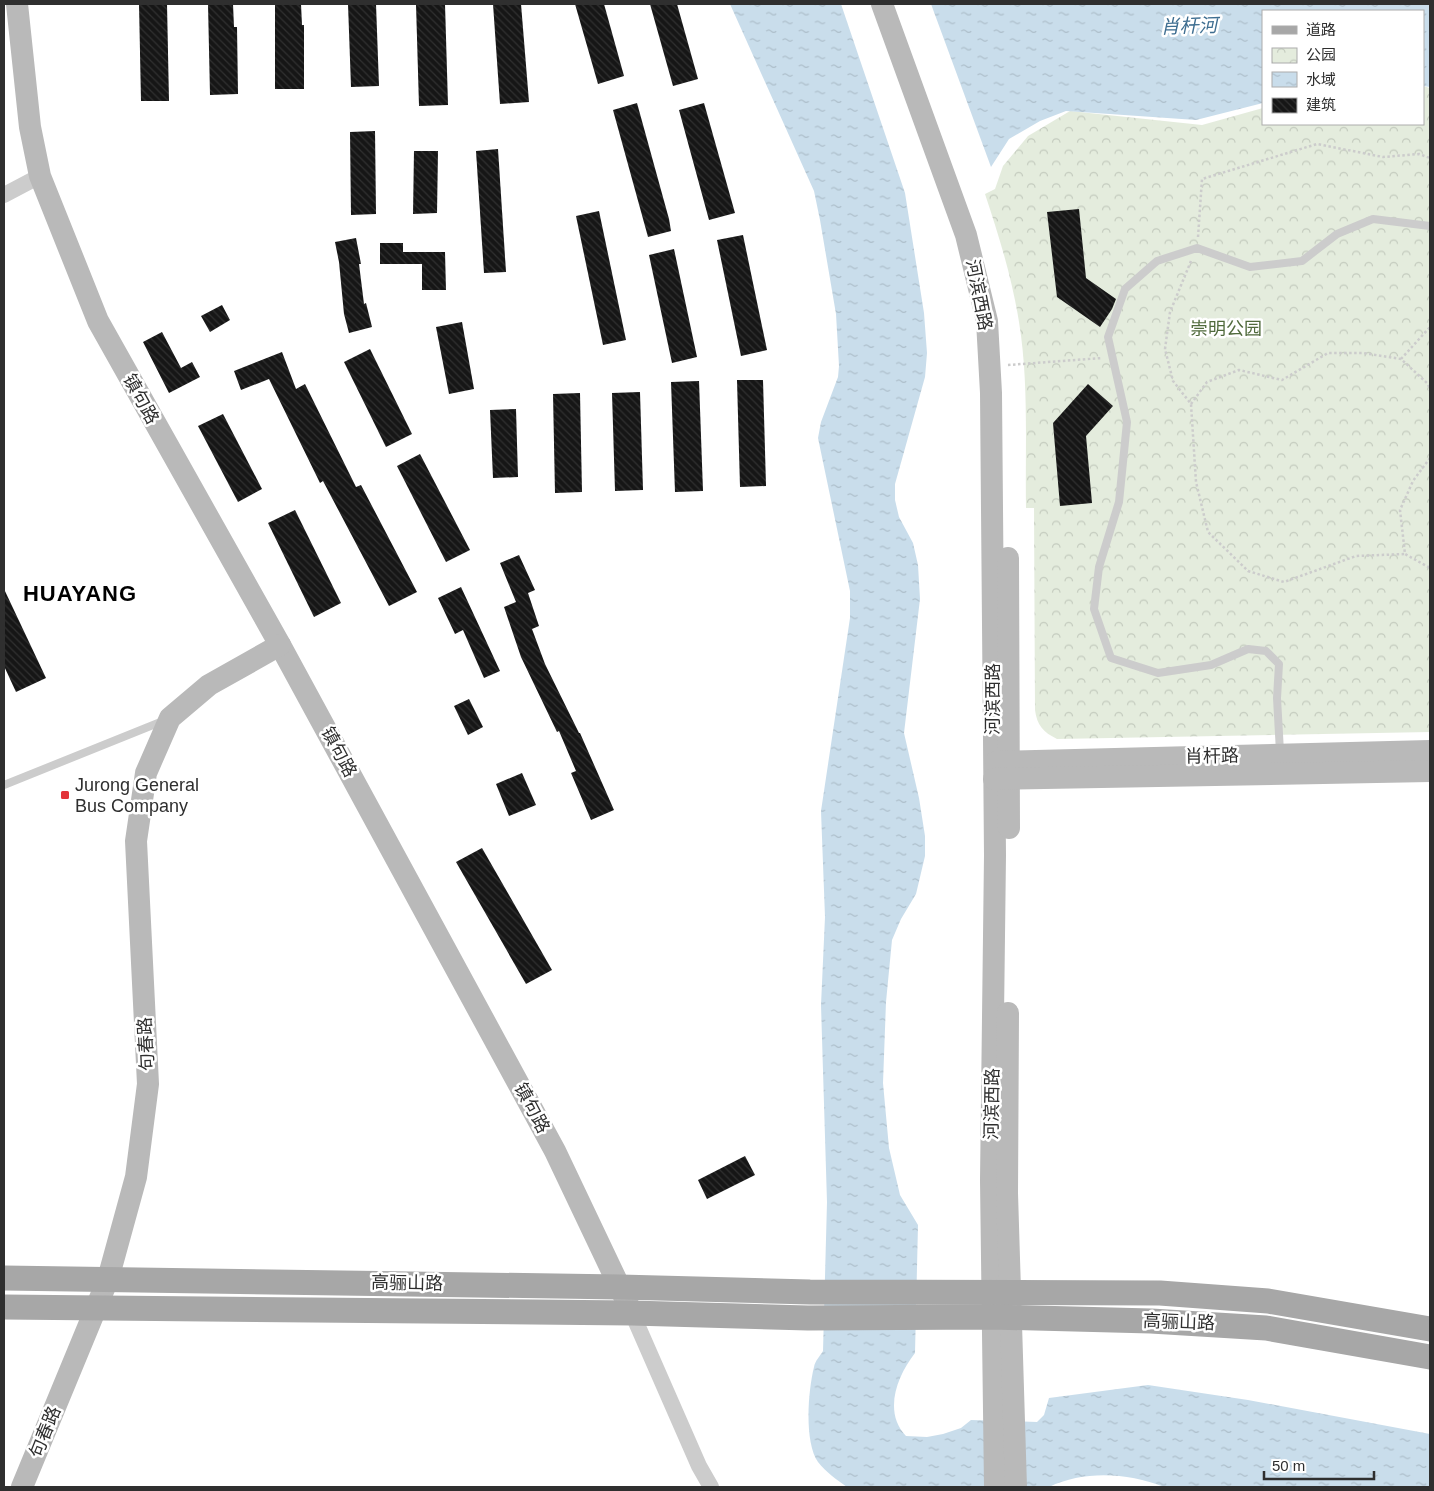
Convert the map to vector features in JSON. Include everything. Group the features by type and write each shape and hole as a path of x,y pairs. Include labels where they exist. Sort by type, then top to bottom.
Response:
{"main road":[{"name":"高骊山路","path":"4,1278 620,1287 926,1294 1001,1305 1151,1321 1266,1328 1430,1357"},
{"name":"高骊山路","path":"4,1307 632,1313 808,1318 925,1318 1001,1305 1210,1295 1268,1301 1430,1329"}],"street":[{"name":"镇句路","path":"17,4 30,128 40,176 98,321 280,645 555,1151 632,1313 699,1466 711,1487"},
{"name":"河滨西路","path":"882,4 966,235 987,320 991,393 1002,770 1008,1193 1001,1305 1004,1410"},
{"name":"河滨西路","path":"897,4 979,228 997,301 1004,365 1002,770"},
{"path":"4,195 40,176"},
{"name":"句春路","path":"22,1487 108,1279 136,1177 148,1084 136,841 146,773 170,718 209,685 280,645"},
{"name":"肖杆路","path":"1002,770 1280,755 1430,751"},
{"name":"肖杆路","path":"1002,770 1430,771"},
{"path":"995,1487 1004,1410"},
{"path":"1004,1410 1016,1487"}],"lane":[{"path":"1280,755 1277,698 1279,664 1266,651 1248,650 1212,665 1158,673 1111,658 1094,609 1099,567 1119,502 1127,422 1108,337 1125,289 1157,261 1197,248 1250,267 1302,261 1336,234 1373,219 1430,226"},
{"path":"4,785 170,718"}],"path":[{"path":"1430,158 1419,154 1384,157 1317,144 1202,179 1197,248 1170,312 1165,349 1173,381 1191,404 1196,482 1208,532 1248,571 1284,582 1356,556 1405,554 1430,568"},
{"path":"1401,359 1430,327"},
{"path":"1191,404 1207,382 1239,370 1282,380 1328,353 1363,353 1401,359 1428,384 1430,391"},
{"path":"1004,365 1111,357"},
{"path":"1405,554 1400,510 1413,481 1430,458"}],"green space":[{"name":"崇明公园","path":"1424,86 1430,88 1430,732 1057,739 1044,731 1037,720 1035,710 1034,508 1026,508 1026,415 1022,345 1009,273 985,194 995,189 1003,166 1028,136 1070,111 1202,125 1262,108 1262,125 1424,125"}],"water":[{"path":"730,4 841,4 905,193 924,313 927,353 925,377 895,484 895,500 899,517 913,543 918,565 920,599 904,733 919,798 925,836 925,856 916,894 901,919 892,940 886,1002 883,1083 889,1148 900,1195 918,1225 915,1353 903,1372 895,1394 895,1416 899,1426 906,1436 927,1437 961,1428 971,1420 1037,1422 1044,1415 1049,1398 1148,1385 1248,1400 1430,1434 1430,1487 1164,1487 1136,1479 1106,1475 1077,1478 1049,1487 847,1487 818,1462 811,1442 808,1416 812,1377 816,1361 823,1351 827,1202 821,1005 825,917 821,811 850,618 850,591 818,438 821,422 838,377 836,314 814,191"},
{"name":"肖杆河","path":"931,4 1430,4 1430,87 1424,86 1424,10 1262,10 1262,103 1196,120 1066,111 1040,121 1009,139 991,167"}],"building":[{"path":"139,4 167,4 169,101 141,101"},
{"path":"208,4 233,4 234,27 237,27 238,94 210,95"},
{"path":"275,4 301,4 302,25 304,25 304,89 275,89"},
{"path":"348,4 376,4 379,86 351,87"},
{"path":"416,4 445,4 448,105 419,106"},
{"path":"493,4 521,4 529,102 500,104"},
{"path":"575,4 604,4 624,76 598,84"},
{"path":"650,4 677,4 698,79 673,86"},
{"path":"637,103 671,231 648,237 613,110"},
{"path":"704,103 735,213 709,220 679,110"},
{"path":"375,131 376,214 351,215 350,132"},
{"path":"498,149 506,272 484,273 476,151"},
{"path":"414,151 438,151 437,213 413,214"},
{"path":"1079,209 1086,278 1116,299 1100,327 1057,297 1047,212"},
{"path":"599,211 626,340 603,345 576,216"},
{"path":"743,235 767,350 741,356 717,240"},
{"path":"356,238 361,264 359,264 364,304 366,303 372,327 349,333 344,314 335,242"},
{"path":"380,243 403,243 403,252 445,252 446,290 422,290 422,264 380,264"},
{"path":"674,249 697,357 672,363 649,255"},
{"path":"222,305 230,320 210,332 201,316"},
{"path":"462,322 474,389 449,394 436,327"},
{"path":"162,332 181,368 192,362 200,377 169,393 143,342"},
{"path":"370,349 412,434 386,447 344,362"},
{"path":"282,352 296,389 305,384 356,487 361,485 417,592 389,606 323,481 320,483 269,379 241,390 234,371"},
{"path":"737,380 763,380 766,486 740,487"},
{"path":"699,381 703,491 675,492 671,382"},
{"path":"1088,384 1113,406 1086,436 1092,503 1060,506 1053,423"},
{"path":"640,392 643,490 615,491 612,393"},
{"path":"580,393 582,492 555,493 553,394"},
{"path":"516,409 518,477 493,478 490,410"},
{"path":"223,414 262,489 238,502 198,426"},
{"path":"420,454 470,550 446,562 397,466"},
{"path":"295,510 341,603 314,617 268,523"},
{"path":"519,555 535,590 528,593 539,626 532,629 545,664 580,733 614,810 591,820 571,773 576,771 559,731 557,732 521,657 504,607 516,602 500,563"},
{"path":"461,587 500,671 484,678 463,630 455,634 438,598"},
{"path":"4,589 46,678 16,692 4,666"},
{"path":"469,699 483,727 468,735 454,706"},
{"path":"522,773 536,805 509,816 496,784"},
{"path":"482,848 552,970 526,984 456,862"},
{"path":"745,1156 755,1175 707,1199 698,1180"}],"place":[{"name":"Jurong General Bus Company","path":"65,795"}],"district":[{"name":"HUAYANG","path":"80,593"}]}
